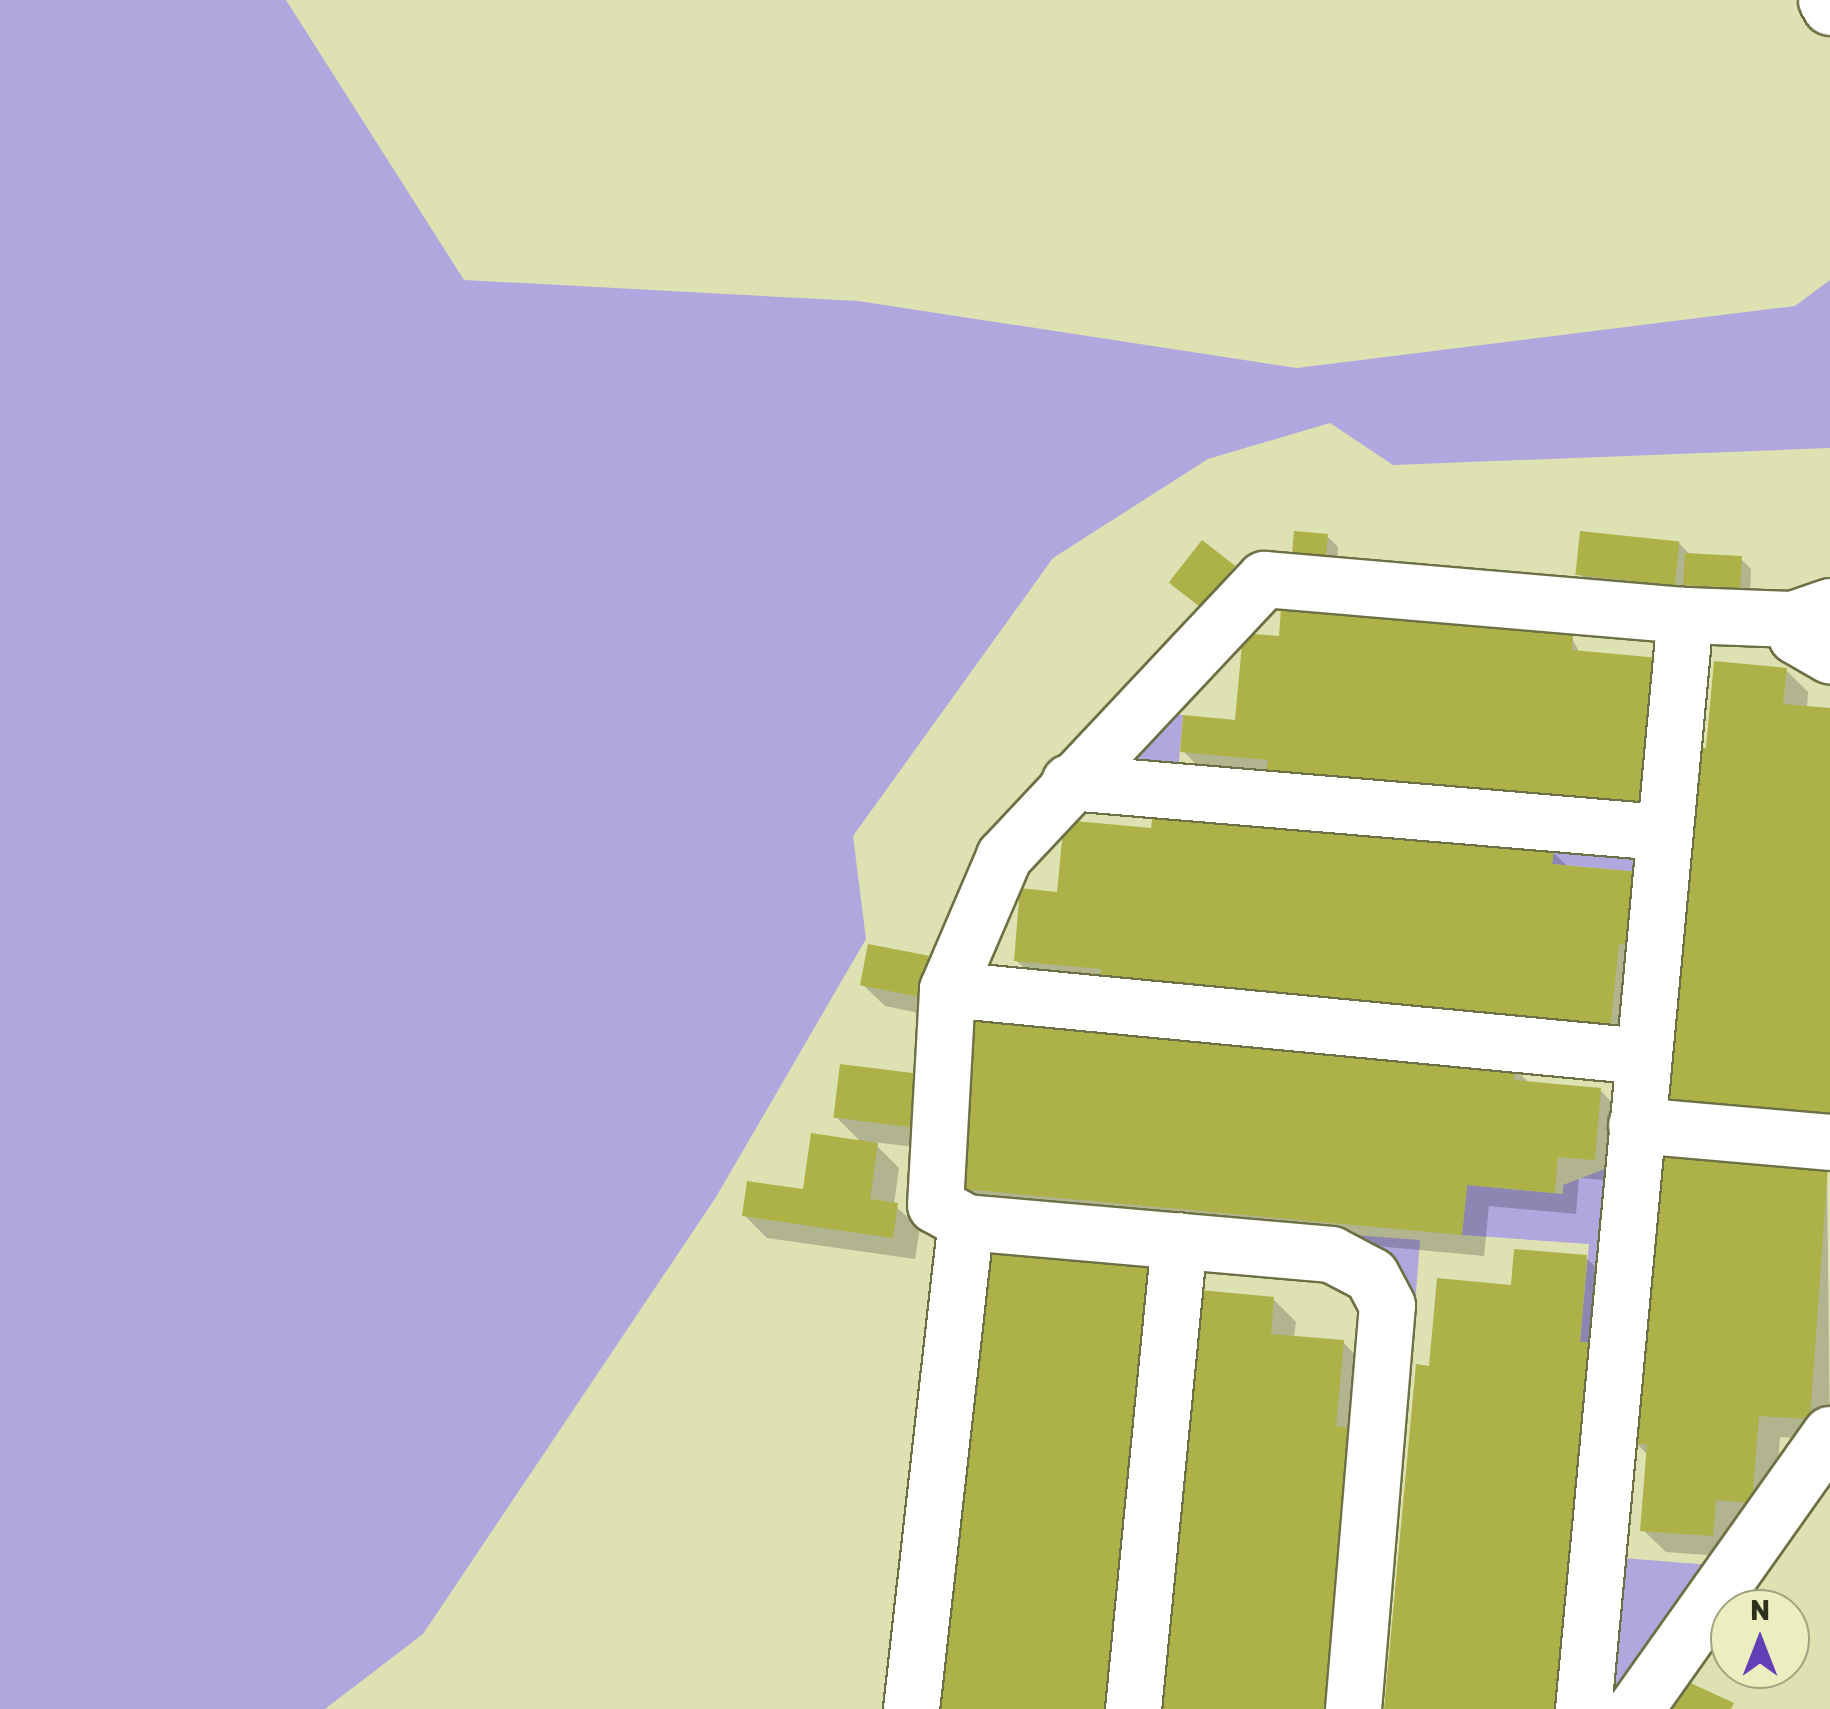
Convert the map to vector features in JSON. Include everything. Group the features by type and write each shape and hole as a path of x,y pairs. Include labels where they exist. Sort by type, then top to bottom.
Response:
{"street":[{"path":"1826,0 1830,7"},
{"path":"1353,1709 1386,1305 1371,1275 1331,1254 966,1222 935,1205 932,1172 947,988 1004,856 1069,782 1264,580 1817,627"},
{"path":"1583,1709 1661,832 1685,616"},
{"path":"1069,782 1661,832"},
{"path":"947,988 1643,1056"},
{"path":"1636,1126 1830,1142"},
{"path":"911,1709 966,1222"},
{"path":"1133,1709 1179,1240"},
{"path":"1635,1709 1830,1434"}],"shaded area":[{"path":"0,0 286,0 464,280 858,301 1297,368 1795,306 1830,280 1830,448 1393,465 1330,423 1208,459 1053,558 853,836 866,939 716,1197 423,1634 325,1709 0,1709"},
{"path":"1170,714 1183,715 1177,784 1118,764"},
{"path":"1555,839 1632,844 1640,872 1552,864"},
{"path":"1605,1169 1609,1172 1594,1343 1580,1342 1589,1244 1462,1235 1467,1185 1563,1194 1563,1185"},
{"path":"1340,1234 1420,1240 1410,1372 1400,1373"},
{"path":"1611,1557 1710,1565 1613,1709 1598,1709"}],"building":[{"path":"1294,531 1328,534 1326,559 1292,556"},
{"path":"1580,531 1679,541 1675,585 1575,575"},
{"path":"1202,540 1235,566 1202,608 1169,583"},
{"path":"1685,553 1742,556 1740,588 1683,585"},
{"path":"1281,608 1573,635 1572,650 1659,658 1646,803 1559,795 1557,809 1265,782 1268,760 1180,752 1183,715 1235,720 1243,633 1279,636"},
{"path":"1714,661 1787,668 1783,704 1830,708 1830,1124 1661,1110 1692,747 1706,748"},
{"path":"1153,813 1554,850 1552,864 1640,872 1632,945 1619,944 1610,1031 1100,984 1101,969 1014,961 1020,888 1057,892 1064,820 1151,828"},
{"path":"868,944 929,956 921,997 860,985"},
{"path":"969,1014 1515,1065 1514,1080 1601,1088 1595,1160 1558,1157 1555,1193 1467,1185 1462,1235 952,1188"},
{"path":"840,1064 916,1073 910,1127 833,1118"},
{"path":"811,1133 878,1143 870,1199 898,1203 893,1238 742,1216 747,1181 803,1189"},
{"path":"1654,1153 1828,1165 1810,1419 1759,1416 1752,1503 1716,1500 1713,1536 1640,1531 1647,1444 1632,1443"},
{"path":"983,1246 1158,1264 1111,1709 934,1708"},
{"path":"1514,1249 1587,1255 1580,1342 1594,1343 1560,1709 1384,1709 1416,1364 1429,1366 1437,1278 1511,1285"},
{"path":"1200,1290 1274,1297 1271,1334 1344,1340 1336,1426 1350,1428 1324,1709 1148,1709"},
{"path":"1673,1675 1734,1703 1731,1709 1656,1709"}]}
